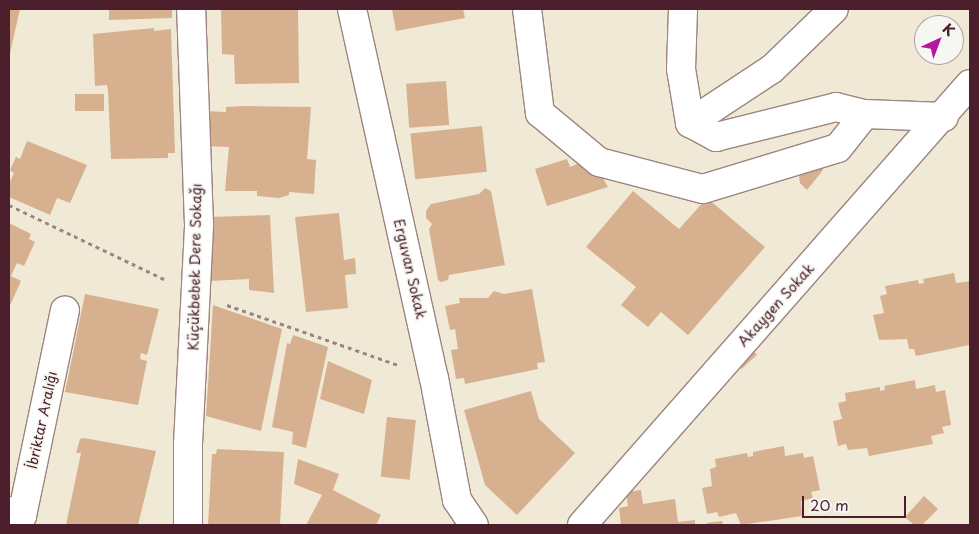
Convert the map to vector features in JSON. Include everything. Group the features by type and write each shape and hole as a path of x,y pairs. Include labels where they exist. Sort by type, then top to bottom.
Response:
{"street":[{"name":"Küçükbebek Dere Sokağı","path":"188,525 188,444 199,224 191,9"},
{"name":"Erguvan Sokak","path":"352,9 434,378 457,500 474,525"},
{"path":"527,9 540,113 599,162 703,189 838,148 865,114"},
{"path":"683,9 681,69 690,123"},
{"path":"690,123 772,69 834,9"},
{"name":"Akaygen Sokak","path":"582,525 944,117 970,84"},
{"path":"690,123 716,137 836,106 865,114 944,117"},
{"name":"İbriktar Aralığı","path":"17,518 65,310"}],"building":[{"path":"9,9 20,9 9,58"},
{"path":"109,9 172,9 172,18 109,20"},
{"path":"221,9 298,9 299,83 235,84 234,55 222,54"},
{"path":"392,9 463,9 465,18 396,31"},
{"path":"154,28 154,31 171,29 175,153 168,153 168,158 111,159 108,91 107,85 95,86 93,34"},
{"path":"446,81 449,125 409,128 406,84"},
{"path":"75,94 104,94 104,111 75,111"},
{"path":"226,107 311,107 307,159 316,160 314,194 289,192 289,195 279,198 257,196 257,191 225,191 229,147 205,146 205,111 226,112"},
{"path":"482,126 487,172 415,179 410,134"},
{"path":"27,141 87,165 70,203 57,198 50,215 9,197 9,184 14,173 10,170 16,157 20,159"},
{"path":"591,158 608,187 547,206 535,169 567,159 570,167"},
{"path":"822,165 823,170 807,190 800,183 799,176 804,170"},
{"path":"485,188 491,191 505,265 449,275 448,280 441,282 438,280 429,229 432,224 426,218 426,211 431,204 479,194"},
{"path":"633,191 679,229 707,198 765,247 688,335 661,312 648,327 621,305 636,287 586,247"},
{"path":"339,213 344,260 355,258 356,274 345,275 348,308 306,312 295,217"},
{"path":"270,215 274,293 249,290 249,279 210,281 208,217"},
{"path":"9,223 31,234 29,239 35,242 24,266 17,263 11,276 21,281 9,308"},
{"path":"954,273 956,283 970,281 969,345 916,356 914,349 909,349 907,339 879,340 873,315 884,313 880,296 887,294 885,286 918,280 919,284 924,283 923,279"},
{"path":"532,289 545,362 537,363 538,369 465,384 464,378 456,379 451,350 458,349 455,329 450,330 445,306 460,303 459,298 488,298 494,291 504,294"},
{"path":"85,294 159,309 147,355 141,353 140,359 147,361 138,405 65,392"},
{"path":"213,305 282,329 261,431 206,416"},
{"path":"293,335 328,347 306,448 292,444 293,432 272,427 287,343 290,344"},
{"path":"746,343 757,355 742,369 731,357"},
{"path":"328,361 372,380 364,414 320,399"},
{"path":"915,380 916,389 935,385 936,392 945,390 951,425 942,427 944,433 931,436 933,444 869,456 867,448 848,450 846,444 838,446 833,421 842,419 838,403 846,401 845,393 880,387 880,391 885,390 884,386"},
{"path":"531,391 539,419 575,453 517,515 485,485 464,410"},
{"path":"387,417 416,420 410,480 381,477"},
{"path":"84,438 156,451 138,525 66,525 81,453 76,453 80,439"},
{"path":"784,446 785,456 803,453 804,458 813,456 820,490 811,492 813,498 801,501 802,516 741,525 736,513 719,517 717,512 707,514 702,488 712,486 710,469 716,467 715,459 747,453 748,457 753,456 753,452"},
{"path":"217,449 284,452 280,525 208,525 212,454 216,454"},
{"path":"298,459 339,474 333,490 381,515 376,525 306,525 322,495 294,484"},
{"path":"641,490 643,504 675,499 678,522 695,520 695,525 621,525 619,508 628,506 626,492"},
{"path":"924,496 938,509 922,525 914,525 905,517"},
{"path":"722,521 723,525 707,525 707,523"}]}
